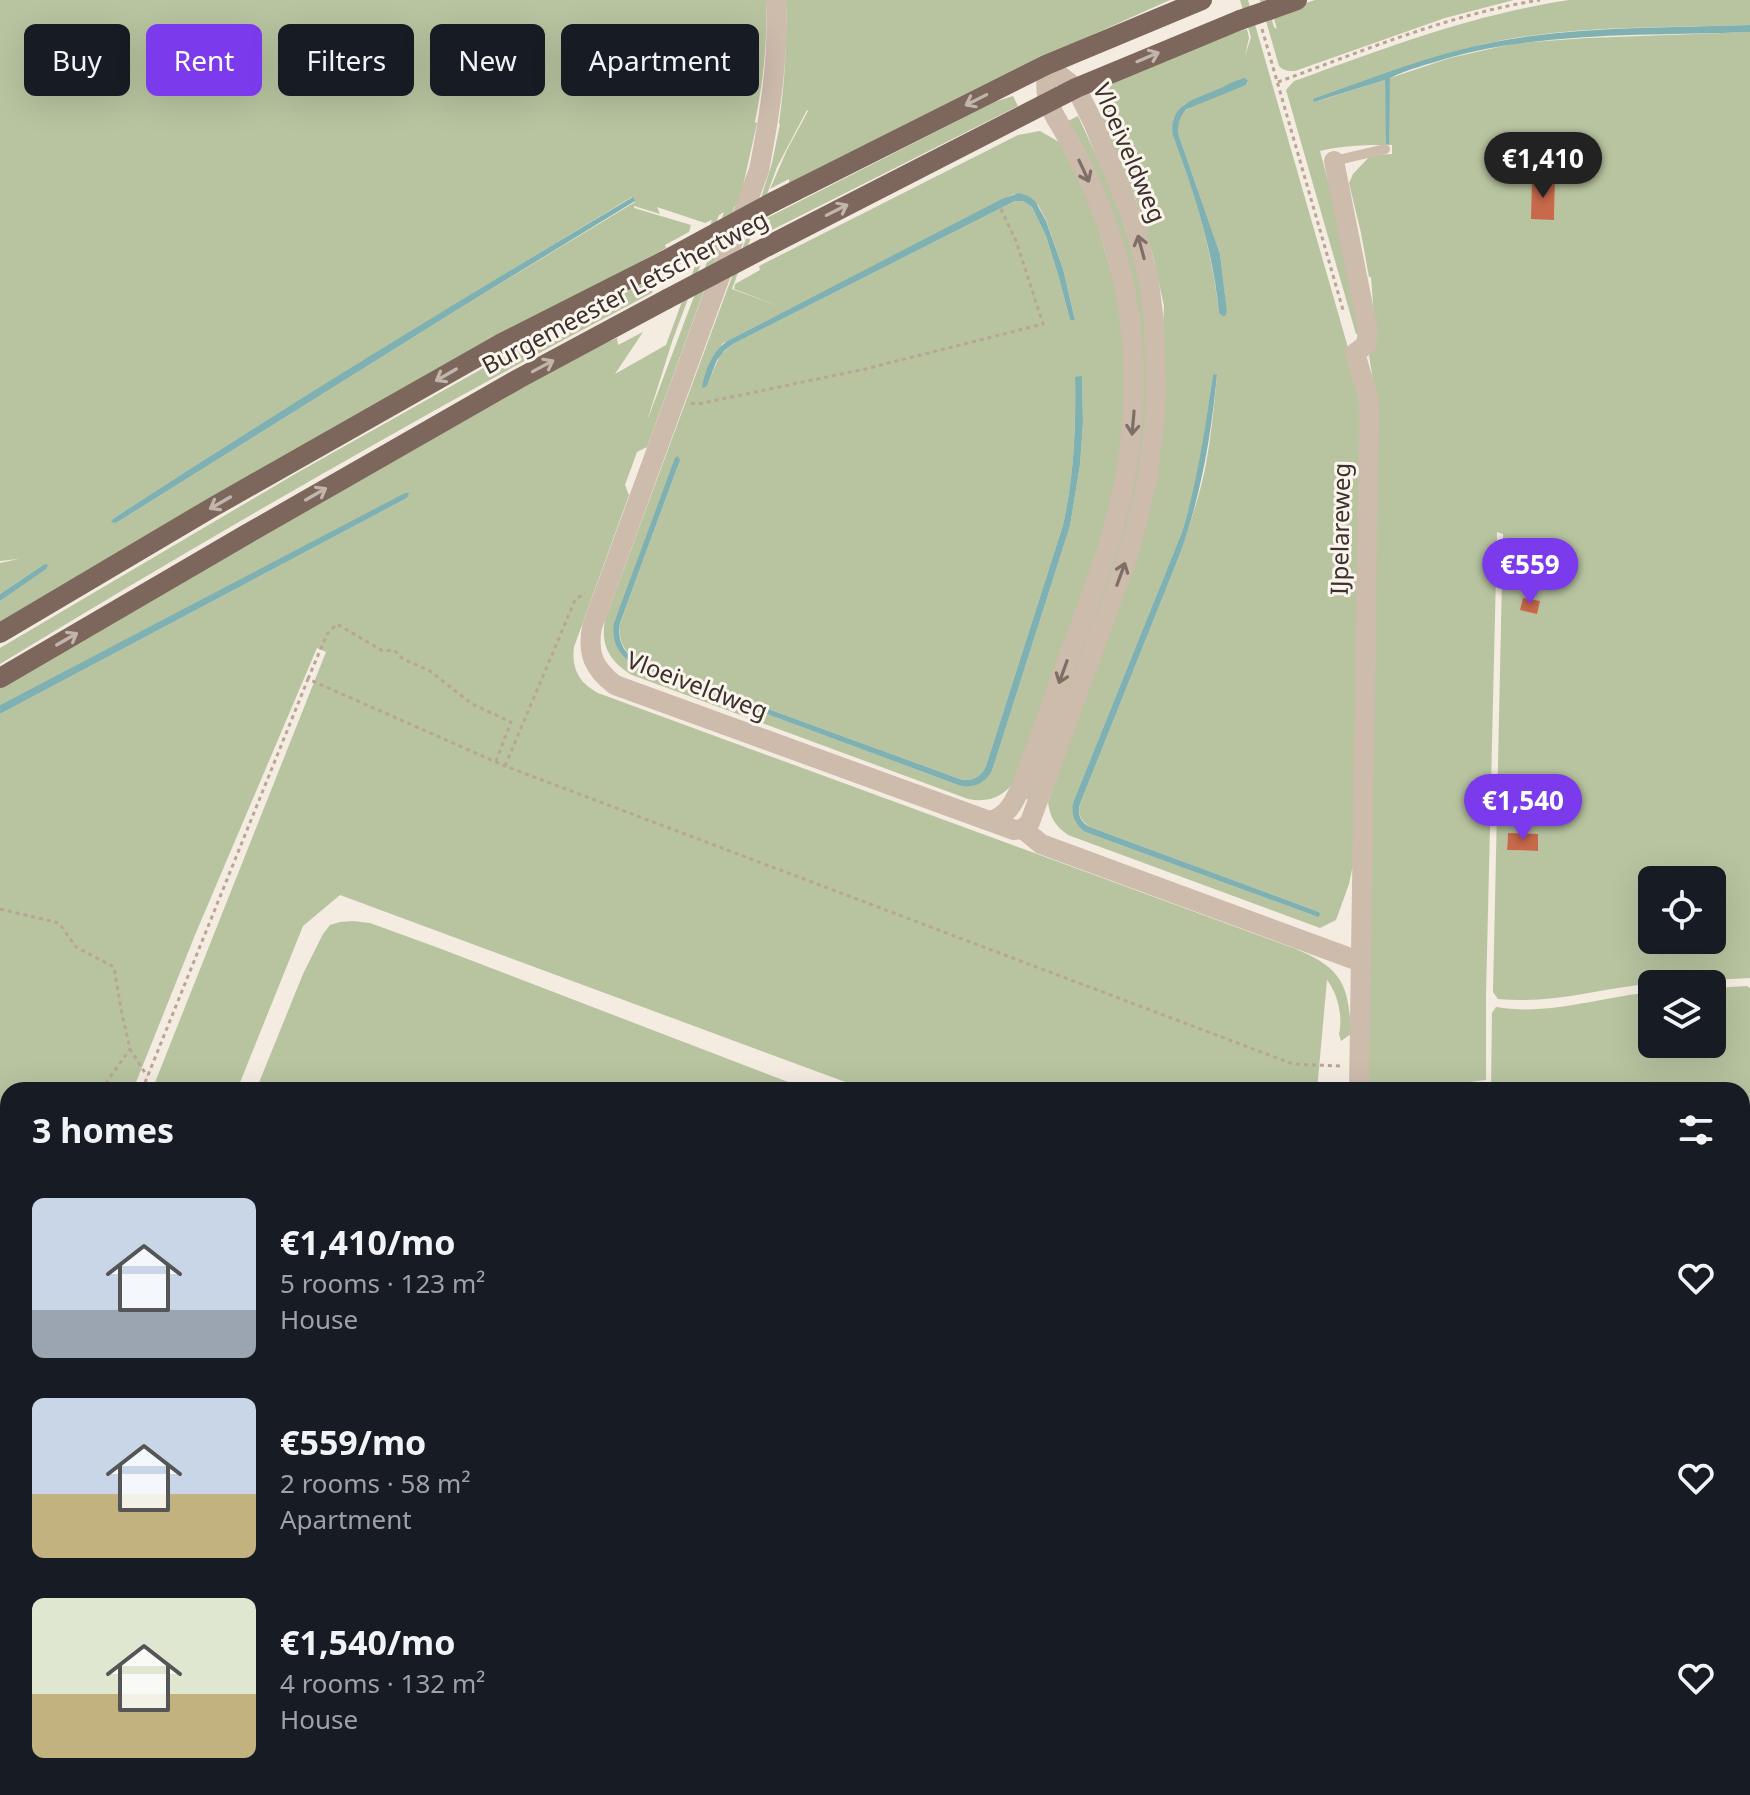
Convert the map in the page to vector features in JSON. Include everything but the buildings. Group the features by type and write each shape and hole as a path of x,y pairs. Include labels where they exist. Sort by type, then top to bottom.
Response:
{"main road":[{"name":"Burgemeester Letschertweg","path":"0,633 213,507 502,343 1046,65 1202,0"},
{"name":"Burgemeester Letschertweg","path":"0,678 504,387 768,246 1076,88 1240,20 1265,19 1297,0"}],"street":[{"name":"Vloeiveldweg","path":"776,0 776,62 759,170 589,642 600,674 615,685 1014,830 1023,829 1030,822 1125,564 1147,480 1155,418 1154,323 1149,282 1135,225 1076,88 1046,65"},
{"name":"Vloeiveldweg","path":"991,821 1003,817 1023,783 1105,557 1125,484 1133,425 1135,381 1132,339 1114,246 1085,170 1049,102 1046,65"},
{"name":"IJpelareweg","path":"1334,161 1368,331 1366,345 1355,353 1368,397 1369,415 1359,1082"},
{"path":"1023,829 1041,844 1361,962"}],"lane":[{"name":"IJpelareweg","path":"1334,161 1385,149"}],"path":[{"path":"1278,82 1468,16 1540,0"},
{"path":"1265,19 1278,82 1338,292"},
{"path":"676,402 698,404 850,372 1043,324 1016,241 1001,209"},
{"path":"505,766 575,600 611,576"},
{"path":"145,1082 308,679 327,634 337,624 383,651 394,650 403,659 430,671 472,704 511,722 495,762"},
{"path":"308,679 505,766 1293,1064 1359,1066"},
{"path":"0,909 59,923 76,947 114,967 130,1049 147,1076"},
{"path":"107,1082 130,1049"}],"green space":[{"path":"0,0 766,0 766,46 757,123 739,204 734,207 647,447 637,452 625,485 629,495 574,647 578,674 586,685 598,693 1296,949 1324,963 1340,980 1348,1003 1351,1034 1341,1041 1339,1006 1327,980 1318,1082 845,1082 340,895 303,926 240,1082 155,1082 326,652 317,648 136,1082 0,1082 0,714 407,498 405,494 0,705 0,686 579,354 617,338 618,345 643,332 615,374 666,345 712,220 705,223 657,207 660,214 634,206 691,225 689,232 665,245 666,248 536,318 0,626 0,601 48,566 43,565 0,594 0,563 18,559 0,561","holes":["632,197 635,202 116,523 114,518 242,436","724,212 647,421 672,342 719,215"]},
{"path":"786,0 1170,0 1045,56 789,184 789,179 770,189 807,110 777,167 732,289 786,309 734,289 735,284 760,270 759,266 1018,135 1040,131 1059,142 1089,196 1120,302 1128,393 1114,503 1016,779 1001,794 989,799 968,799 632,675 612,658 606,645 605,620 772,163 783,92","holes":["1014,194 1038,205 1046,220 1063,269 1075,320 1070,320 1046,236 1032,207 1023,201 1015,201 733,344 720,355 707,386 722,344","1075,377 1082,377 1083,423 1070,526 992,771 982,782 958,785 637,666 622,653 614,623 680,460 620,623 622,645 628,653 637,661 960,779 976,778 986,766 1063,525 1074,452"]},
{"path":"1240,0 1248,0 1349,351 1361,411 1353,865 1336,920 1320,928 1068,835 1054,821 1048,802 1133,563 1162,348 1164,306 1153,256 1136,200 1101,122 1101,104 1117,80 1247,29 1249,38 1245,56 1251,37","holes":["1248,82 1192,106 1181,116 1178,124 1179,136 1220,254 1227,314 1219,313 1207,245 1196,201 1173,136 1173,120 1185,104","1213,374 1217,376 1211,434 1194,512 1080,804 1079,815 1090,827 1319,912 1315,916 1085,832 1073,814 1074,800 1182,532 1194,491"]},
{"path":"1260,0 1266,0 1277,29 1274,19 1288,9 1315,0 1514,0 1445,18 1295,71 1279,66"},
{"path":"1569,0 1750,0 1750,25 1619,28 1520,37 1444,55 1315,102 1385,80 1387,144 1390,78 1450,58 1516,43 1750,32 1750,978 1726,979 1726,970 1638,970 1638,985 1569,996 1516,1000 1498,999 1493,992 1503,534 1497,532 1486,1080 1367,1082 1376,398 1369,356 1374,347 1371,277 1349,183 1353,174 1371,155 1392,154 1392,145 1347,146 1320,151 1334,203 1359,334 1356,334 1286,90 1294,81 1466,23","holes":["1532,181 1555,182 1554,219","1508,834 1538,834 1538,851 1507,850"]},
{"path":"1013,96 1018,106 760,236 761,229 770,222 765,219 994,102"},
{"path":"1078,116 1117,201 1137,266 1151,354 1141,491 1033,801 1022,797 1108,562 1138,356 1066,122"},
{"path":"670,269 656,283 652,293 323,473 0,664 0,648 295,474 512,352"},
{"path":"340,922 370,923 788,1082 259,1082 303,974 323,934 330,925"},
{"path":"1747,986 1750,988 1750,1082 1491,1082 1492,1013 1496,1007 1555,1008 1638,994 1638,1058 1726,1058 1726,987"}],"water":[{"path":"1750,25 1750,32 1598,36 1522,43 1485,49 1411,69 1390,78 1389,144 1386,144 1385,80 1314,102 1313,99 1425,60 1494,42 1590,30"},
{"path":"1245,78 1248,81 1246,85 1187,109 1179,125 1179,136 1220,254 1227,312 1223,316 1219,313 1202,223 1172,126 1178,110 1184,105"},
{"path":"1019,193 1035,201 1046,221 1063,269 1075,320 1070,320 1046,236 1032,207 1023,201 1015,201 733,344 717,360 707,386 702,388 710,362 727,341"},
{"path":"633,197 635,201 116,523 111,522 307,395"},
{"path":"1213,374 1217,375 1208,443 1187,532 1080,804 1079,814 1090,827 1319,912 1318,917 1085,832 1073,814 1074,800 1182,532 1197,473"},
{"path":"1082,376 1080,465 1070,526 992,771 982,782 973,786 958,785 637,666 625,658 618,648 614,623 678,456 680,460 620,623 620,640 628,654 637,661 960,779 976,778 986,766 1063,525 1074,451 1075,377"},
{"path":"409,493 407,498 0,714 0,705"},
{"path":"47,564 46,569 0,601 0,594"}]}
